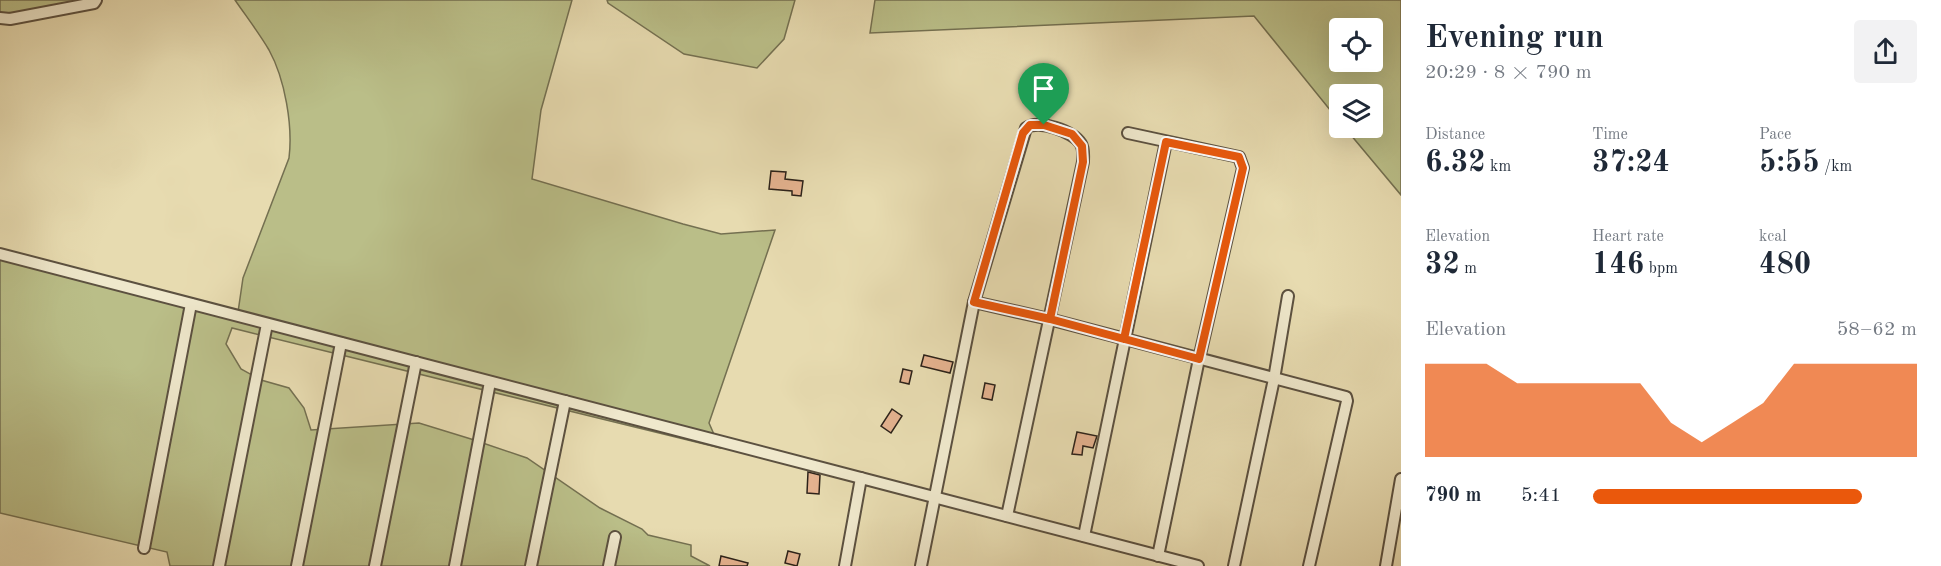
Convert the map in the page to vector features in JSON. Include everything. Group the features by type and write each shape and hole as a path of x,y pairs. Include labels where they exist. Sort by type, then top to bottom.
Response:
{"street":[{"path":"0,18 10,19 94,3 96,0"},
{"path":"921,566 974,302 1023,133 1030,125 1044,125 1072,134 1082,146 1083,162 1007,516"},
{"path":"1128,134 1239,157 1243,168 1199,359 1158,556"},
{"path":"1084,536 1166,142"},
{"path":"0,254 1198,566"},
{"path":"1234,566 1274,379 1288,296"},
{"path":"974,302 1050,319 1346,397 1309,566"},
{"path":"144,548 191,304"},
{"path":"219,566 267,324"},
{"path":"297,566 341,343"},
{"path":"375,566 416,362"},
{"path":"455,566 490,382"},
{"path":"531,566 566,401"},
{"path":"845,566 861,478"},
{"path":"1386,566 1401,479"},
{"path":"609,566 615,537"}],"green space":[{"path":"0,0 102,0 97,8 0,24"},
{"path":"235,0 572,0 541,110 532,179 721,234 775,230 709,423 720,448 232,328 226,344 241,369 261,380 289,388 304,408 311,430 419,423 527,458 600,508 642,529 648,535 691,545 691,556 710,566 170,566 167,552 0,513 0,249 238,312 243,278 289,158 290,132 283,88 275,62"},
{"path":"607,0 795,0 784,39 757,68 684,54 608,3"},
{"path":"875,0 1401,0 1401,195 1353,138 1383,138 1383,84 1329,84 1329,109 1254,16 870,33"}],"building":[{"path":"771,171 786,172 785,179 803,181 801,196 792,195 792,191 769,189"},
{"path":"924,355 953,362 950,373 921,366"},
{"path":"903,369 912,371 909,384 900,382"},
{"path":"985,383 995,385 992,400 982,398"},
{"path":"892,409 902,416 891,433 881,426"},
{"path":"1077,432 1097,436 1093,448 1083,446 1082,455 1072,454"},
{"path":"808,472 820,475 819,494 807,493"},
{"path":"788,551 800,554 797,566 785,563"},
{"path":"721,556 748,563 747,566 719,566"}],"route":[{"path":"1044,125 1030,125 1023,133 974,302 1050,319 1199,359 1243,168 1239,157 1166,142 1124,339 1050,319 1083,162 1082,146 1072,134 1044,125"}]}
